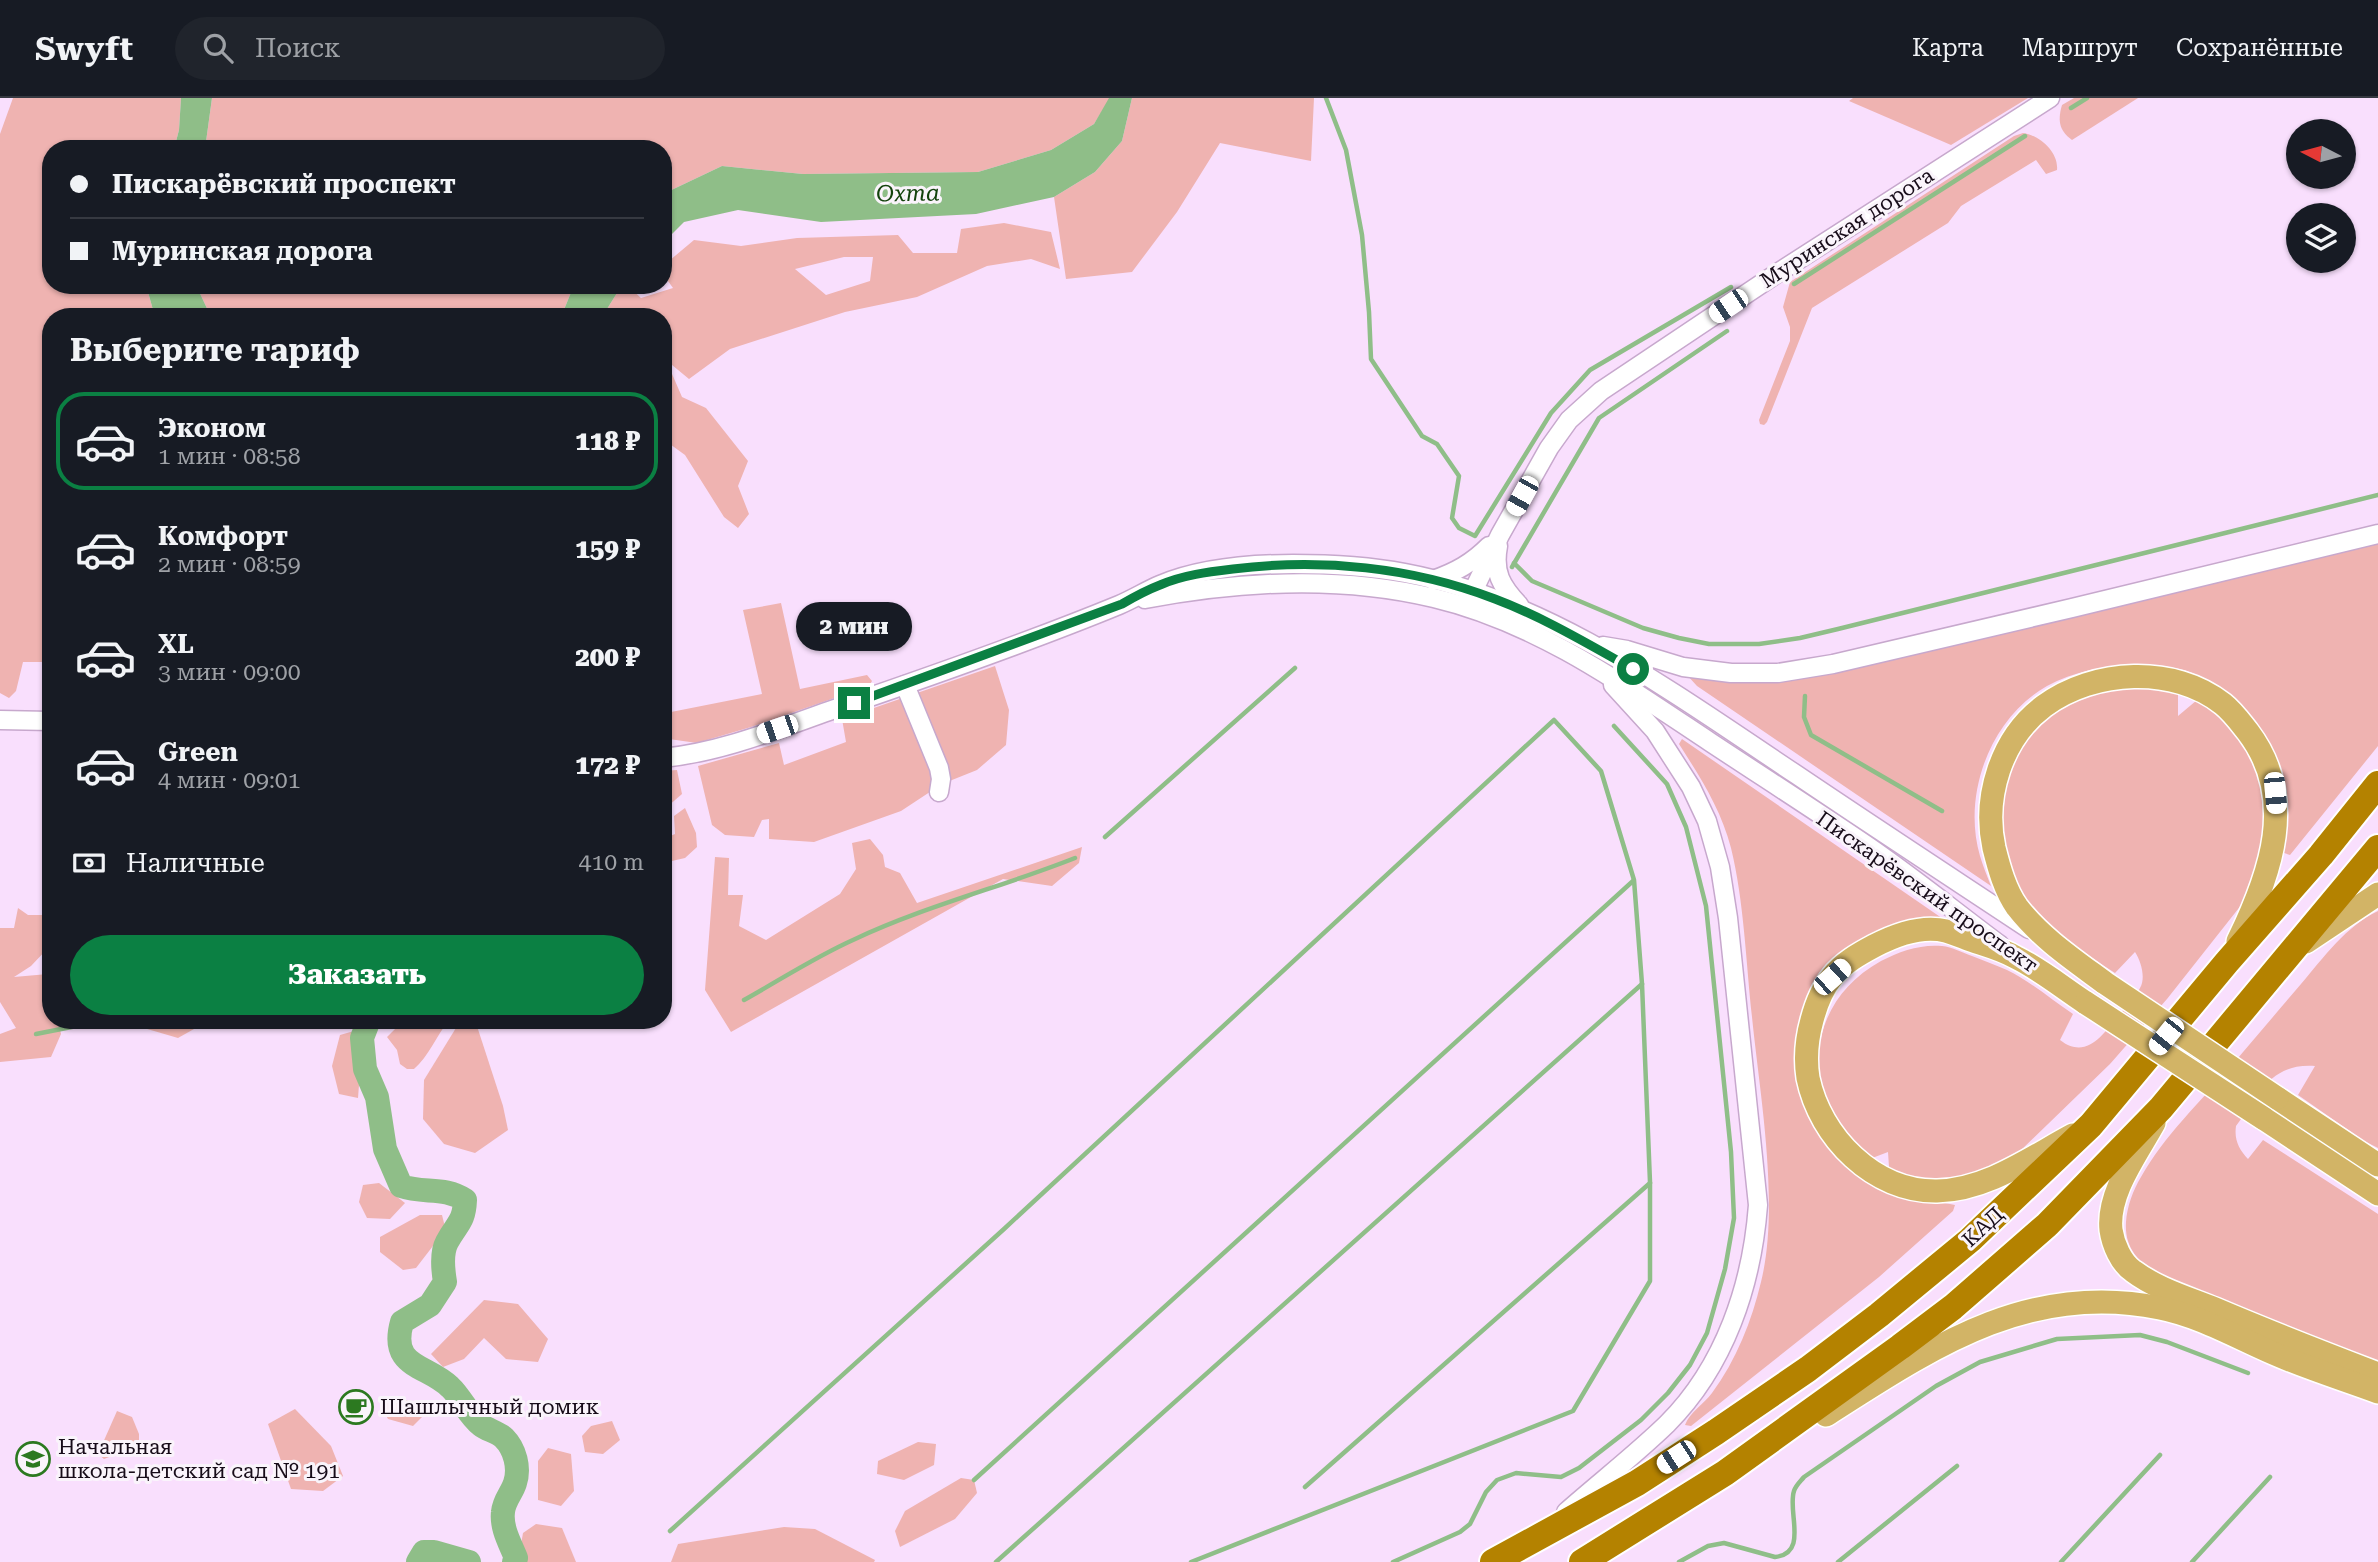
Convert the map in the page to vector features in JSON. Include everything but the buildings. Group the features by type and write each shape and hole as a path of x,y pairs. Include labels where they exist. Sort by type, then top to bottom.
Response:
{"highway":[{"name":"КАД","path":"1493,1562 1637,1483 1808,1369 1970,1240 2091,1125 2227,962 2321,855 2378,784"},
{"name":"КАД","path":"1582,1562 1725,1473 1952,1307 2047,1225 2161,1108 2378,848"}],"main road":[{"path":"2055,946 2017,906 1999,869 1991,833 1991,799 1995,779 2017,737 2042,707 2056,697 2103,680 2133,676 2159,677 2198,689 2216,698 2237,716 2256,743 2275,793 2275,831 2267,873 2258,900 2227,962"},
{"path":"2297,947 2378,894"},
{"path":"2014,956 1945,930 1927,930 1904,933 1855,956 1832,977 1817,1003 1807,1038 1808,1076 1816,1104 1834,1136 1850,1155 1874,1173 1893,1182 1935,1191 1956,1190 1985,1183 2091,1125"},
{"name":"Пискарёвский проспект","path":"2055,946 2105,983 2378,1163"},
{"name":"Пискарёвский проспект","path":"2014,956 2378,1194"},
{"path":"2161,1108 2127,1171 2113,1210 2111,1229 2115,1244 2119,1255 2131,1270 2170,1291 2378,1374"},
{"path":"1725,1473 1780,1444 1913,1359 1945,1342 2018,1314 2068,1304 2093,1301 2160,1308 2196,1319 2276,1354 2378,1392"}],"street":[{"name":"Муринская дорога","path":"1466,608 1500,535 1549,448 1569,420 1601,391 1787,266 2050,98"},
{"path":"1587,643 1627,650 1683,667 1731,673 1779,673 1833,664 2378,534"},
{"path":"1433,580 1455,573 1474,562 1500,535"},
{"path":"1500,535 1496,558 1497,575 1505,590 1526,612"},
{"path":"672,756 722,747 905,685 1122,604 1161,584 1185,577 1257,566 1344,565 1405,573 1473,591"},
{"path":"1122,604 1200,589 1279,583 1324,584 1404,592 1437,598 1466,608"},
{"name":"Пискарёвский проспект","path":"1473,591 1526,612 1657,682 2055,946"},
{"name":"Пискарёвский проспект","path":"1466,608 1539,638 1602,671 1871,849 2014,956"},
{"path":"1536,1539 1669,1422 1705,1380 1740,1303 1755,1246 1758,1205 1754,1158 1720,867 1707,821 1691,787 1655,731 1602,671"},
{"path":"905,685 939,768 939,792"},
{"path":"0,720 42,721"}],"shaded area":[{"path":"13,98 181,98 176,140 42,140 42,294 149,294 152,308 42,308 42,662 23,662 16,691 9,698 0,693 0,134"},
{"path":"212,98 1109,98 1094,124 1051,150 978,172 803,174 722,166 672,190 672,140 206,140"},
{"path":"1132,98 1314,98 1311,161 1220,143 1177,212 1132,272 1066,279 1054,197 1095,172 1122,141"},
{"path":"1853,98 2028,98 1951,145 1849,101"},
{"path":"2074,98 2138,98 2072,140 2060,124 2060,115 2062,105"},
{"path":"2023,133 2035,137 2047,146 2055,157 2057,170 2046,174 2036,160 1961,206 1948,223 1812,308 1767,422 1760,424 1759,420 1790,341 1790,327 1783,307 1790,282 2014,136"},
{"path":"1004,223 1051,232 1060,269 1031,259 987,266 917,297 845,312 730,349 689,379 672,365 672,308 608,308 616,294 637,294 641,298 654,294 672,294 672,258 694,240 741,246 797,238 898,235 913,253 957,253 961,229","holes":["844,257 873,257 870,281 826,295 795,269"]},
{"path":"200,294 570,294 565,308 207,308"},
{"path":"672,374 682,397 706,408 748,461 738,486 749,514 738,528 724,517 685,455 672,446"},
{"path":"2378,542 2378,746 2290,855 2281,852 2286,813 2207,685 2201,678 2187,671 2141,665 2089,670 2047,686 2027,700 2010,717 1985,760 1975,808 1975,832 1991,886 1697,686 1687,675 1768,680"},
{"path":"781,603 800,689 867,675 872,681 869,686 697,743 672,739 672,712 762,694 743,610"},
{"path":"995,666 1009,710 1006,745 977,770 942,784 901,811 814,842 769,839 769,819 762,820 754,837 725,835 712,825 698,766 779,743 784,765 846,742 842,719"},
{"path":"2139,685 2178,693 2178,716 2197,700 2233,730 2251,753 2262,777 2268,836 2246,899 2167,999 2110,1064 2017,1154 1994,1169 1946,1184 1892,1174 1888,1152 1867,1160 1845,1137 1829,1111 1820,1084 1818,1056 1823,1028 1836,1003 1855,980 1881,961 1903,951 1926,946 1950,948 2016,974 2073,1014 2060,1040 2070,1046 2079,1047 2087,1046 2101,1036 2140,988 2142,970 2135,952 2115,973 2058,932 2033,908 2013,879 1997,829 1997,812 2004,782 2019,751 2038,723 2050,712 2071,700 2109,689"},
{"path":"1682,739 1949,923 1929,927 1825,977 1810,1114 1830,1149 1859,1177 1884,1191 1955,1205 1953,1211 1879,1277 1691,1426 1685,1425 1712,1393 1729,1367 1753,1311 1766,1252 1769,1185 1742,910 1735,868 1722,820 1679,744"},
{"path":"672,770 677,770 682,794 672,803"},
{"path":"685,808 696,833 697,847 685,858 672,861 672,835 675,834 674,816"},
{"path":"870,839 883,855 885,867 900,873 917,903 1082,847 1079,863 1052,886 1003,879 731,1032 705,990 715,857 729,858 728,895 743,895 739,926 766,940 840,894 856,869 852,843"},
{"path":"18,908 28,915 42,915 42,954 31,966 14,977 42,975 42,1029 60,1029 61,1034 51,1057 0,1062 0,1034 16,1028 0,1002 0,928 14,928"},
{"path":"2378,911 2378,1148 2298,1095 2315,1066 2300,1066 2277,1075 2260,1092 2236,1126 2236,1136 2248,1159 2263,1140 2378,1214 2378,1365 2166,1280 2143,1263 2132,1250 2126,1233 2126,1222 2138,1182 2172,1133 2336,943 2366,917"},
{"path":"147,1029 194,1029 178,1038"},
{"path":"361,1029 354,1061 359,1085 358,1098 339,1094 332,1066 340,1035"},
{"path":"395,1029 443,1029 414,1069 407,1069 400,1064 397,1050 387,1037"},
{"path":"455,1029 478,1029 508,1130 475,1153 444,1144 423,1119 424,1080"},
{"path":"379,1183 405,1203 390,1219 367,1218 359,1202 363,1185"},
{"path":"420,1215 442,1215 445,1227 416,1268 403,1270 380,1252 380,1237"},
{"path":"484,1300 518,1304 548,1339 538,1362 506,1359 484,1338 464,1359 443,1367 431,1354"},
{"path":"389,1397 418,1402 423,1416 413,1426 388,1419 381,1406"},
{"path":"295,1409 331,1446 343,1476 323,1491 291,1489 268,1424"},
{"path":"117,1411 132,1417 139,1441 130,1449 104,1459 98,1454"},
{"path":"612,1421 620,1440 603,1454 585,1452 582,1436 591,1426"},
{"path":"918,1442 936,1444 934,1465 904,1480 877,1474 878,1461"},
{"path":"548,1448 571,1454 574,1491 561,1506 538,1500 538,1461"},
{"path":"961,1478 974,1480 977,1493 955,1519 900,1547 895,1531 905,1511"},
{"path":"536,1524 562,1528 576,1562 518,1562 523,1533"},
{"path":"784,1527 815,1529 875,1560 671,1562 678,1544"}],"water":[{"path":"181,98 212,98 206,140 176,140"},
{"name":"Охта","path":"1109,98 1132,98 1122,141 1095,172 1054,197 976,214 821,222 738,210 684,222 672,234 672,190 722,166 803,174 978,172 1051,150 1094,124"},
{"path":"149,294 200,294 207,308 152,308"},
{"path":"570,294 616,294 608,308 565,308"}],"waterway":[{"path":"1326,98 1346,150 1362,235 1371,359 1422,436 1437,444 1459,476 1452,518 1459,528 1475,536 1551,413 1590,370 1731,287"},
{"path":"2071,108 2087,98"},
{"path":"1794,284 2025,136"},
{"path":"1512,567 1599,418 1727,331"},
{"path":"1514,563 1532,581 1643,628 1709,644 1759,644 1838,629 2378,495"},
{"path":"1105,837 1295,668"},
{"path":"1805,696 1804,717 1811,735 1942,811"},
{"path":"670,1531 1004,1229 1554,720 1601,771 1634,880 1642,984 1650,1182 1650,1281 1573,1411 1191,1562"},
{"path":"1393,1562 1460,1532 1470,1524 1486,1492 1497,1480 1516,1473 1561,1477 1579,1468 1641,1420 1668,1393 1690,1365 1707,1333 1725,1269 1734,1218 1731,1152 1706,906 1686,827 1667,784 1614,726"},
{"path":"744,1000 825,954 880,928 1075,858"},
{"path":"974,1480 1633,881"},
{"path":"996,1562 1642,984"},
{"path":"36,1034 61,1029"},
{"path":"366,1029 362,1038 365,1069 377,1097 385,1149 401,1186 449,1193 465,1200 462,1218 444,1251 445,1282 430,1305 402,1322 399,1337 401,1348 412,1363 450,1387 476,1421 508,1442 517,1465 514,1487 503,1512 503,1524 516,1558 514,1562"},
{"path":"1305,1487 1650,1183"},
{"path":"1679,1562 1708,1546 1724,1543 1775,1557 1785,1554 1794,1540 1794,1491 1804,1477 1936,1386 1980,1362 2057,1339 2140,1335 2167,1342 2248,1373"},
{"path":"2061,1562 2160,1455"},
{"path":"1838,1562 1957,1466"},
{"path":"2192,1562 2270,1477"},
{"path":"418,1562 424,1552 434,1552 469,1562"}],"place":[{"name":"Шашлычный домик","path":"356,1407"},
{"name":"Начальная школа-детский сад № 191","path":"33,1459"}],"route":[{"path":"854,703 1122,604 1161,584 1214,571 1280,564 1344,565 1386,570 1473,591 1526,612 1633,669"}]}
